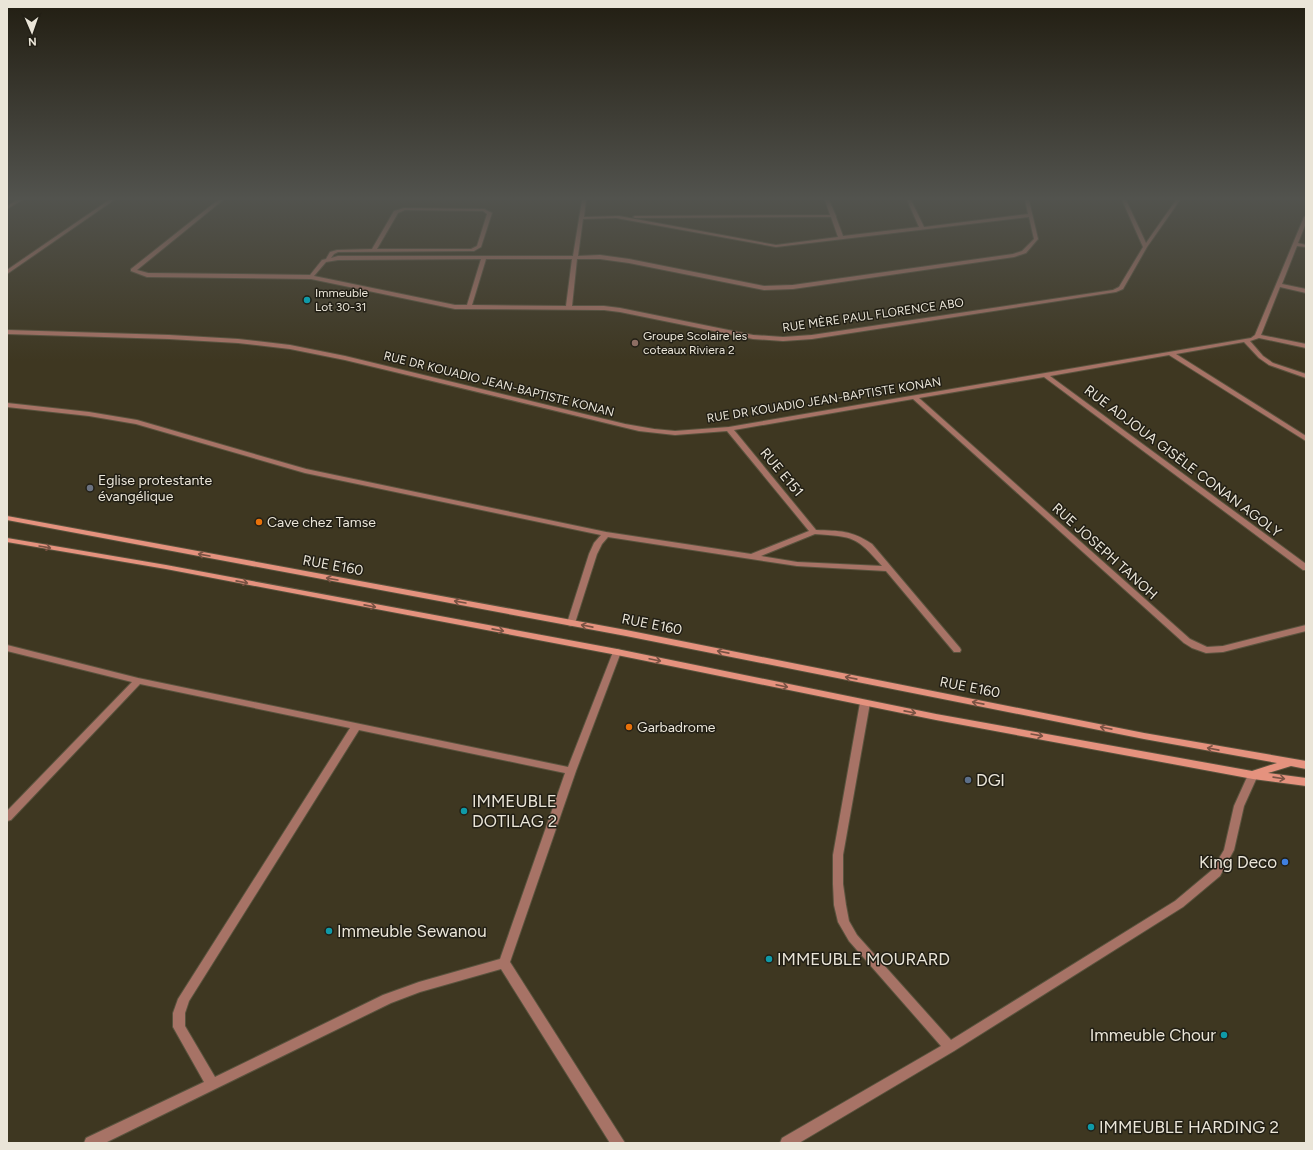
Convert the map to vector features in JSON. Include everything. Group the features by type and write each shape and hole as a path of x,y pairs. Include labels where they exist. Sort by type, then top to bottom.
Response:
{"street":[{"path":"7,272 10,268 31,254"},
{"name":"RUE MÈRE PAUL FLORENCE ABO","path":"154,254 133,270 147,275 311,277 441,305 469,308 604,308 761,338 783,339 812,337 1114,291 1120,288 1141,254"},
{"path":"311,277 321,263 328,259 332,254"},
{"path":"569,308 576,254"},
{"path":"328,259 600,257 629,261 754,286 780,288 1018,254"},
{"path":"1291,254 1258,336 1306,346"},
{"path":"469,308 484,257"},
{"path":"1279,285 1306,291"},
{"name":"RUE DR KOUADIO JEAN-BAPTISTE KONAN","path":"7,332 169,337 238,341 290,347 345,358 625,426 655,432 681,433 729,429 1170,354 1245,340 1258,336"},
{"path":"1245,340 1260,357 1271,364 1306,376"},
{"path":"1170,354 1306,439"},
{"name":"RUE ADJOUA GISÈLE CONAN AGOLY","path":"1045,375 1306,568"},
{"name":"RUE JOSEPH TANOH","path":"914,397 1187,641 1195,646 1206,650 1223,649 1306,628"},
{"path":"7,405 89,414 137,422 305,472 606,534 798,564 888,569"},
{"name":"RUE E151","path":"729,429 814,532"},
{"name":"RUE E160","path":"7,518 571,623 1144,736 1306,765"},
{"path":"751,557 814,532 833,533 858,538 869,546 957,650"},
{"path":"571,623 593,554 598,543 606,534"},
{"path":"7,540 166,567 617,652 865,703 1253,774 1306,782"},
{"path":"7,648 138,681 571,771"},
{"path":"504,963 571,771 617,652"},
{"path":"7,817 138,681"},
{"path":"865,703 838,855 838,884 844,922 853,938 950,1047"},
{"path":"212,1084 179,1027 180,1013 184,999 356,727"},
{"path":"787,1143 950,1047 1179,904 1216,873 1229,850 1239,806 1253,774 1291,762"},
{"path":"91,1143 387,999 419,987 504,963"},
{"path":"504,963 618,1143"}],"place":[{"name":"Immeuble Lot 30-31","path":"307,300"},
{"name":"Groupe Scolaire les coteaux Riviera 2","path":"635,343"},
{"name":"Eglise protestante évangélique","path":"90,488"},
{"name":"Cave chez Tamse","path":"259,522"},
{"name":"Garbadrome","path":"629,727"},
{"name":"DGI","path":"968,780"},
{"name":"IMMEUBLE DOTILAG 2","path":"464,811"},
{"name":"King Deco","path":"1285,862"},
{"name":"Immeuble Sewanou","path":"329,931"},
{"name":"IMMEUBLE MOURARD","path":"769,959"},
{"name":"Immeuble Chour","path":"1224,1035"},
{"name":"IMMEUBLE HARDING 2","path":"1091,1127"}]}
